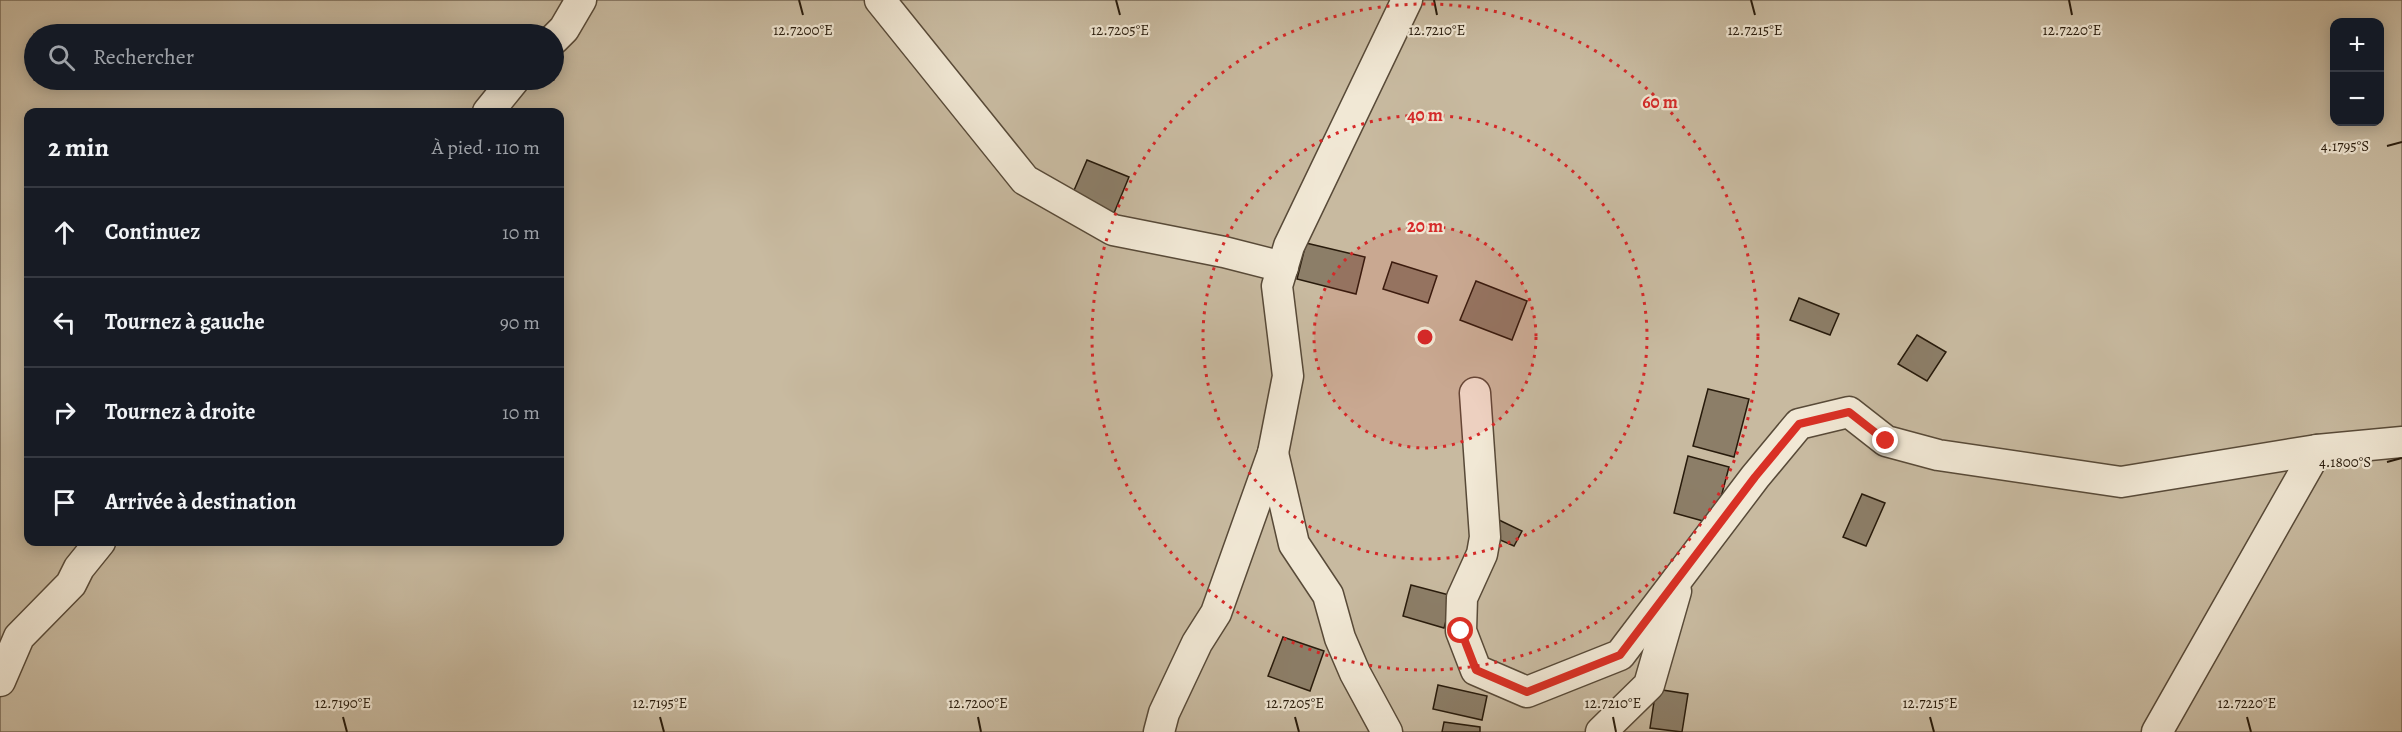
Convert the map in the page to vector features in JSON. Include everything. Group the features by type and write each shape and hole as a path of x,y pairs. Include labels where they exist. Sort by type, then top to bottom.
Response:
{"street":[{"path":"564,29 581,0"},
{"path":"880,0 1025,180 1113,230 1224,252 1283,267"},
{"path":"1159,732 1164,713 1197,643 1216,613 1273,453 1288,376 1276,286 1289,246 1407,0"},
{"path":"491,108 506,90"},
{"path":"1475,393 1485,537 1482,554 1462,598 1461,631 1476,670 1527,692 1620,655 1755,477 1799,424 1849,412 1886,441 1938,455 2121,482 2317,450 2402,442"},
{"path":"2157,732 2317,450"},
{"path":"1273,453 1294,544 1328,595 1340,638 1355,673 1387,732"},
{"path":"0,681 19,637 72,584 79,568 97,546"},
{"path":"1601,732 1649,685 1682,573"}],"shaded area":[{"path":"0,0 2402,0 2402,732 0,732"}],"building":[{"path":"1087,160 1129,177 1114,213 1072,195"},
{"path":"1306,243 1365,257 1356,294 1297,279"},
{"path":"1392,262 1437,276 1428,303 1383,289"},
{"path":"1476,281 1527,301 1512,340 1460,320"},
{"path":"1799,298 1839,314 1830,335 1790,320"},
{"path":"1917,335 1946,352 1927,381 1898,364"},
{"path":"1708,389 1749,399 1734,457 1693,446"},
{"path":"1688,456 1729,467 1714,524 1674,513"},
{"path":"1862,494 1885,503 1866,546 1843,537"},
{"path":"1499,520 1522,531 1514,546 1491,536"},
{"path":"1411,585 1453,596 1444,628 1403,616"},
{"path":"1283,637 1324,651 1310,691 1268,676"},
{"path":"1438,685 1487,696 1482,720 1433,709"},
{"path":"1656,689 1688,694 1682,732 1650,728"},
{"path":"1444,722 1480,727 1480,732 1442,732"}],"route":[{"path":"1461,631 1476,670 1527,692 1620,655 1755,477 1799,424 1849,412 1886,441"}]}
